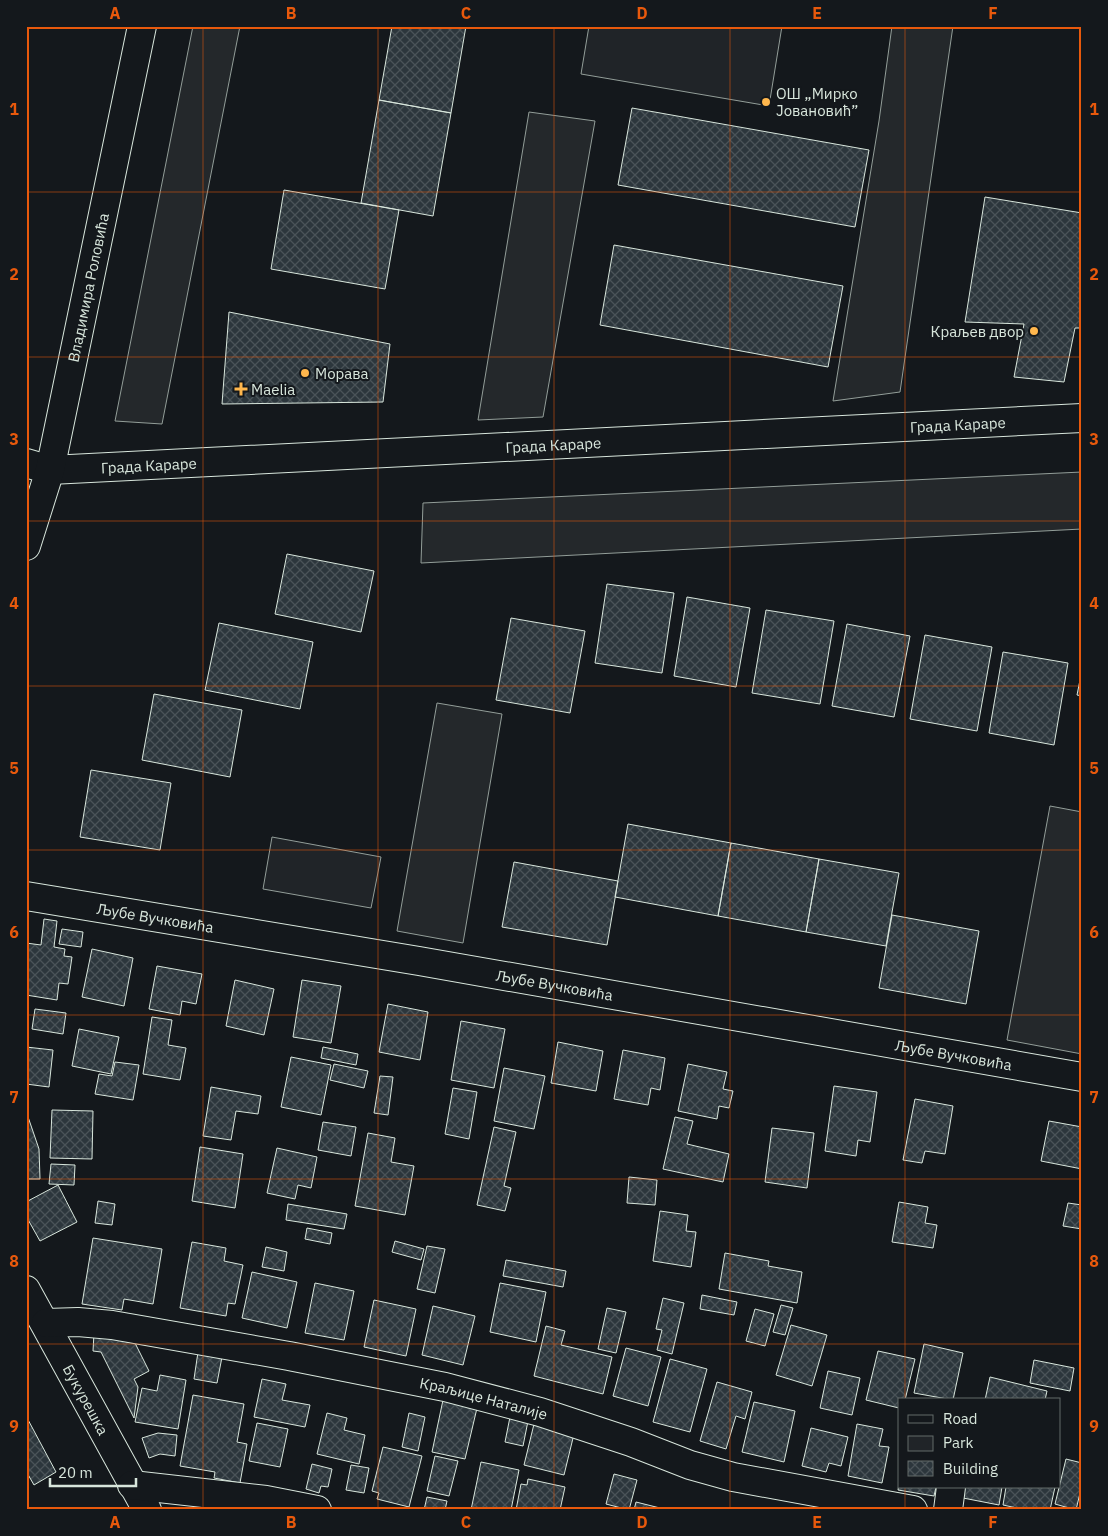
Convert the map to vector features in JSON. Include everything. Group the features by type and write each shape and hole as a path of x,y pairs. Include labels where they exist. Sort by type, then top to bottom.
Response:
{"street":[{"name":"Владимира Роловића","path":"26,546 38,466 142,26"},
{"name":"Града Караре","path":"38,466 1082,418"},
{"name":"Љубе Вучковића","path":"26,896 419,961 1082,1077"},
{"name":"Букурешка","path":"26,1290 146,1510"},
{"name":"Краљице Наталије","path":"46,1324 78,1322 112,1325 445,1386 540,1412 630,1442 690,1465 733,1477 913,1510"},
{"path":"132,1485 266,1500 317,1510"},
{"path":"948,1510 951,1488"}],"green space":[{"path":"589,26 782,26 769,106 581,74"},
{"path":"272,837 381,857 371,908 263,889"}],"shaded area":[{"path":"193,26 240,26 162,424 115,421"},
{"path":"892,26 953,26 900,392 833,401 879,121"},
{"path":"529,112 595,121 543,417 478,420"},
{"path":"1082,472 1082,529 421,563 423,503"},
{"path":"437,703 502,714 463,943 397,931"},
{"path":"1050,806 1082,812 1082,1054 1007,1040"}],"building":[{"path":"392,26 466,26 451,113 379,100"},
{"path":"379,100 451,113 433,216 361,203"},
{"path":"632,108 869,150 855,227 618,185"},
{"path":"284,190 399,210 385,289 271,269"},
{"path":"985,197 1082,213 1082,328 1075,328 1064,382 1014,377 1024,324 965,322"},
{"path":"614,245 843,286 828,367 600,325"},
{"name":"Морава","path":"229,312 390,344 383,402 222,404"},
{"path":"287,554 374,571 361,632 275,614"},
{"path":"607,584 674,593 662,673 595,663"},
{"path":"687,597 750,608 736,687 674,676"},
{"path":"766,610 834,621 820,704 752,693"},
{"path":"511,618 585,631 570,713 496,700"},
{"path":"219,623 313,642 300,709 205,690"},
{"path":"847,624 910,636 894,717 832,706"},
{"path":"925,635 992,647 977,731 910,719"},
{"path":"1003,652 1068,663 1054,745 989,733"},
{"path":"1082,670 1082,696 1077,695"},
{"path":"154,694 242,710 230,777 142,760"},
{"path":"91,770 171,783 160,850 80,837"},
{"path":"628,824 731,843 718,916 615,897"},
{"path":"731,843 819,859 806,932 718,916"},
{"path":"819,859 899,873 886,946 806,932"},
{"path":"514,862 618,881 607,945 502,927"},
{"path":"892,915 979,931 966,1004 879,988"},
{"path":"44,919 57,921 54,947 65,949 64,956 72,957 68,984 59,983 57,1000 26,995 26,943 41,945"},
{"path":"62,929 83,932 81,947 59,944"},
{"path":"92,949 133,958 124,1006 82,997"},
{"path":"157,966 202,974 196,1004 182,1001 180,1015 149,1009"},
{"path":"235,980 274,989 264,1035 226,1026"},
{"path":"302,980 341,986 331,1043 293,1037"},
{"path":"388,1004 428,1012 420,1060 379,1052"},
{"path":"35,1009 66,1013 63,1034 32,1029"},
{"path":"152,1017 172,1020 168,1045 186,1048 180,1080 143,1074"},
{"path":"461,1021 505,1029 494,1088 451,1080"},
{"path":"79,1029 119,1037 111,1074 72,1066"},
{"path":"558,1042 603,1051 596,1091 551,1083"},
{"path":"26,1047 53,1050 49,1087 26,1084"},
{"path":"323,1047 358,1054 356,1065 321,1058"},
{"path":"623,1050 665,1058 660,1090 651,1088 648,1105 614,1099"},
{"path":"291,1057 331,1065 321,1115 281,1107"},
{"path":"115,1062 139,1065 133,1100 95,1094 99,1074 112,1076"},
{"path":"334,1064 368,1071 364,1088 330,1080"},
{"path":"688,1064 727,1072 723,1089 733,1091 729,1108 719,1106 717,1119 678,1111"},
{"path":"504,1068 545,1076 534,1129 494,1121"},
{"path":"380,1076 393,1077 388,1115 374,1113"},
{"path":"834,1086 877,1092 870,1142 858,1140 856,1156 825,1151"},
{"path":"211,1087 261,1096 258,1114 236,1111 231,1140 203,1136"},
{"path":"453,1088 477,1092 469,1139 445,1134"},
{"path":"915,1099 953,1106 945,1154 925,1151 922,1163 903,1160"},
{"path":"52,1110 93,1111 92,1159 50,1158"},
{"path":"26,1111 39,1149 40,1179 26,1179"},
{"path":"675,1117 693,1121 687,1144 729,1154 723,1182 663,1169"},
{"path":"1049,1121 1082,1127 1082,1169 1041,1161"},
{"path":"323,1122 356,1127 351,1156 318,1150"},
{"path":"494,1127 516,1132 504,1186 511,1188 505,1211 477,1205"},
{"path":"772,1128 814,1133 807,1188 765,1182"},
{"path":"368,1133 395,1138 391,1162 414,1166 405,1215 355,1206"},
{"path":"200,1147 243,1154 235,1208 192,1201"},
{"path":"277,1148 317,1157 311,1188 298,1185 295,1199 267,1193"},
{"path":"51,1164 75,1165 74,1185 49,1184"},
{"path":"629,1177 657,1180 655,1205 627,1203"},
{"path":"58,1185 77,1222 40,1241 26,1216 26,1202"},
{"path":"98,1201 115,1204 112,1225 95,1223"},
{"path":"899,1202 928,1207 925,1223 937,1225 933,1248 892,1242"},
{"path":"1068,1203 1082,1205 1082,1229 1063,1226"},
{"path":"288,1204 347,1214 344,1229 286,1220"},
{"path":"660,1211 688,1215 686,1231 696,1232 691,1267 653,1261"},
{"path":"307,1228 332,1233 330,1244 305,1239"},
{"path":"93,1238 162,1249 153,1304 124,1299 122,1310 82,1304"},
{"path":"395,1241 424,1249 421,1260 392,1252"},
{"path":"192,1242 226,1248 224,1261 243,1265 235,1304 228,1303 226,1316 180,1308"},
{"path":"427,1246 445,1249 435,1293 417,1289"},
{"path":"266,1247 287,1252 284,1271 262,1267"},
{"path":"725,1253 769,1261 768,1266 802,1272 797,1303 719,1289"},
{"path":"506,1260 566,1271 563,1287 503,1276"},
{"path":"252,1272 297,1282 287,1328 242,1318"},
{"path":"315,1283 354,1291 344,1340 305,1333"},
{"path":"500,1283 546,1292 536,1342 490,1332"},
{"path":"702,1295 737,1302 734,1315 700,1309"},
{"path":"663,1298 684,1303 672,1354 657,1350 662,1330 656,1329"},
{"path":"374,1300 416,1309 406,1356 364,1347"},
{"path":"781,1305 793,1308 785,1335 773,1332"},
{"path":"433,1306 475,1316 463,1365 422,1355"},
{"path":"607,1308 626,1312 616,1353 598,1349"},
{"path":"755,1309 774,1314 765,1346 746,1341"},
{"path":"791,1325 827,1335 812,1386 776,1375"},
{"path":"546,1326 565,1331 561,1345 612,1357 603,1394 534,1376"},
{"path":"94,1333 125,1336 135,1343 149,1371 134,1379 138,1387 134,1418 101,1352 93,1351"},
{"path":"924,1344 963,1353 953,1398 914,1393"},
{"path":"626,1348 661,1357 648,1406 613,1396"},
{"path":"878,1351 915,1359 905,1398 898,1398 898,1408 866,1400"},
{"path":"198,1352 222,1357 217,1383 194,1379"},
{"path":"670,1359 707,1369 690,1432 653,1422"},
{"path":"1034,1360 1074,1368 1070,1391 1030,1383"},
{"path":"828,1371 860,1378 852,1415 820,1408"},
{"path":"160,1375 186,1380 178,1429 135,1422 142,1388 157,1391"},
{"path":"990,1377 1047,1391 1045,1398 985,1398"},
{"path":"262,1379 286,1384 282,1400 310,1405 305,1427 254,1417"},
{"path":"717,1382 752,1392 745,1419 736,1416 726,1449 700,1441"},
{"path":"193,1395 244,1404 237,1442 247,1444 240,1483 214,1478 215,1472 180,1466"},
{"path":"443,1400 477,1408 465,1459 432,1452"},
{"path":"754,1402 795,1411 784,1462 742,1452"},
{"path":"327,1413 347,1418 344,1430 365,1435 359,1464 317,1454"},
{"path":"409,1413 425,1417 418,1451 402,1447"},
{"path":"26,1416 56,1472 34,1485 26,1471"},
{"path":"510,1417 528,1421 523,1446 505,1442"},
{"path":"257,1423 288,1429 280,1467 249,1461"},
{"path":"534,1424 574,1434 564,1475 524,1465"},
{"path":"857,1424 883,1429 879,1446 889,1447 882,1483 848,1476"},
{"path":"811,1428 848,1437 841,1466 829,1463 826,1472 802,1466"},
{"path":"158,1433 177,1435 175,1456 160,1454 149,1458 142,1438"},
{"path":"383,1447 422,1456 409,1507 377,1499 379,1493 372,1491"},
{"path":"435,1456 458,1461 449,1496 427,1491"},
{"path":"1066,1459 1082,1463 1082,1494 1080,1493 1076,1510 1055,1504"},
{"path":"481,1462 519,1470 511,1510 471,1510"},
{"path":"312,1464 332,1469 328,1487 321,1486 319,1493 306,1489"},
{"path":"351,1465 369,1468 364,1493 346,1490"},
{"path":"614,1474 637,1480 629,1510 606,1504"},
{"path":"528,1479 565,1487 560,1510 516,1510 521,1484 527,1485"},
{"path":"898,1488 936,1488 934,1496 898,1490"},
{"path":"960,1488 1002,1488 999,1505 958,1497"},
{"path":"1006,1488 1055,1488 1050,1510 1026,1510 1003,1505"},
{"path":"427,1497 447,1501 445,1510 424,1510"},
{"path":"636,1502 668,1510 634,1510"}],"place":[{"name":"ОШ „Мирко Јовановић”","path":"766,102"},
{"name":"Краљев двор","path":"1034,331"},
{"name":"Морава","path":"305,373"},
{"name":"Maelia","path":"241,389"}]}
